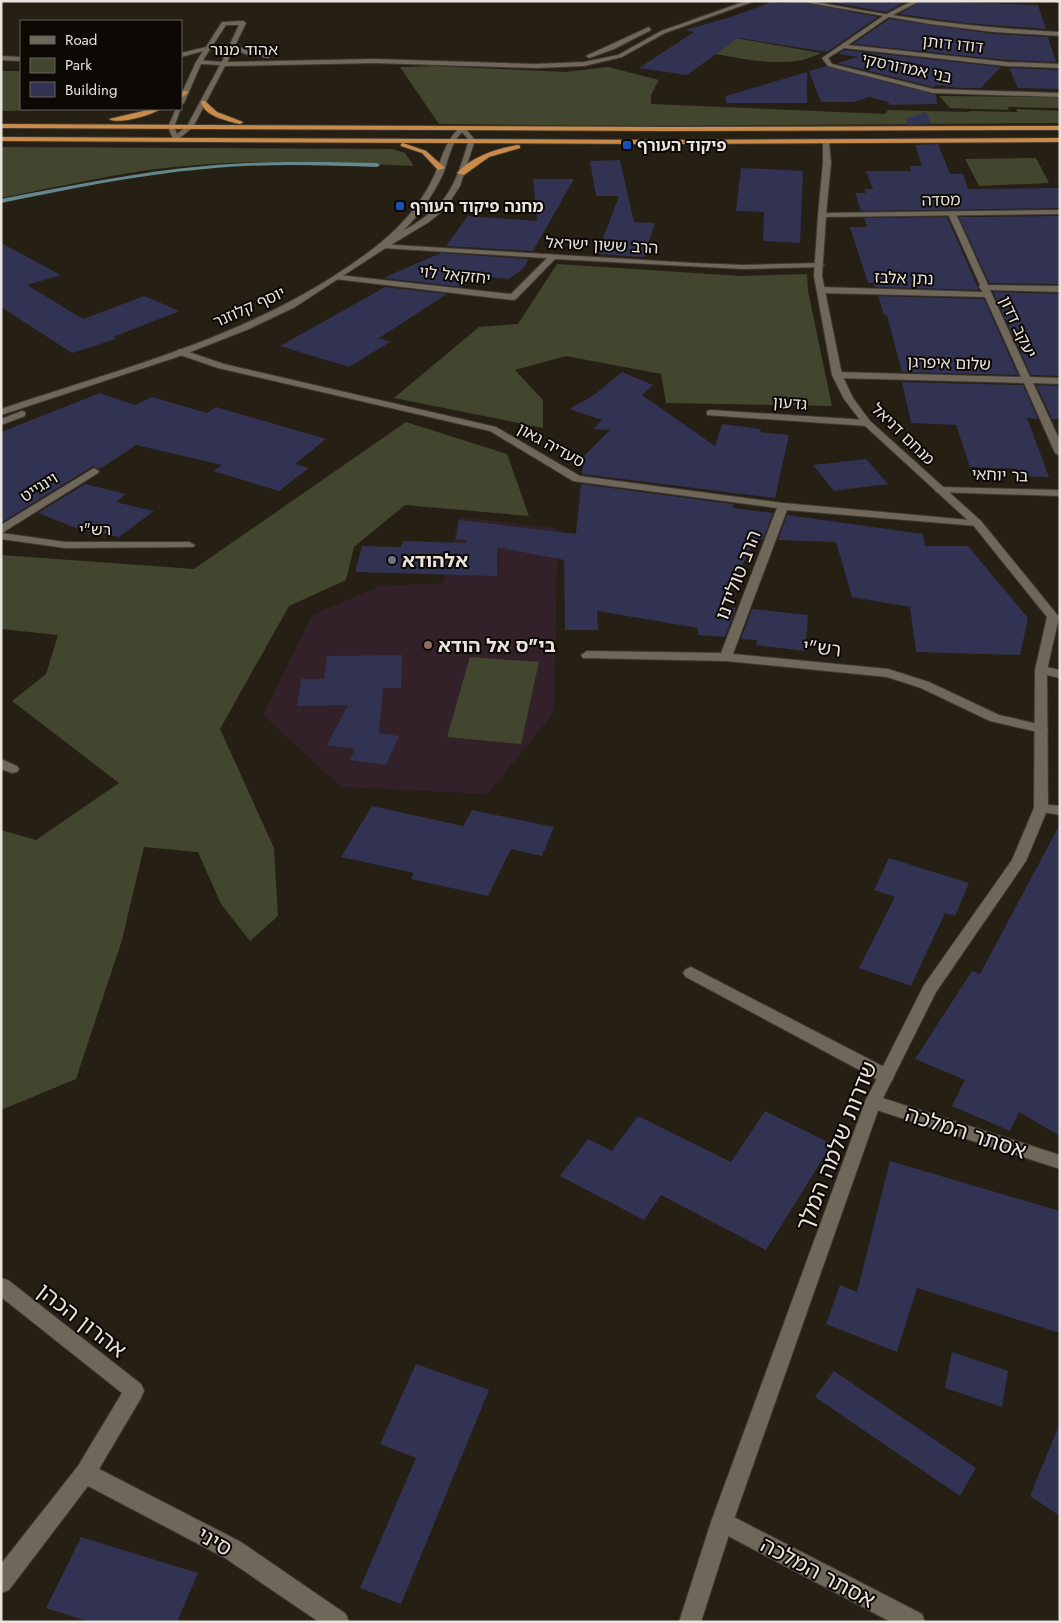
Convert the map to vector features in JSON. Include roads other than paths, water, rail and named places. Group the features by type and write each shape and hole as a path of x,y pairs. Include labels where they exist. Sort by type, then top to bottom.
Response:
{"highway":[{"path":"203,102 210,112 227,119 298,128"},
{"path":"33,126 132,117 155,110"},
{"path":"1,126 1060,128"},
{"path":"1,139 1060,140"},
{"path":"322,139 403,145 424,152 441,168"},
{"path":"461,173 474,161 494,151 560,141"}],"street":[{"name":"אהוד מנור","path":"225,61 275,63 448,62 536,66 584,64 620,56 663,32 752,1"},
{"path":"801,1 885,17 978,30 1060,34"},
{"name":"בני אמדורסקי","path":"917,1 885,17 825,58 830,65 932,91 963,94 1060,94"},
{"path":"179,110 171,127 176,139 190,127 243,23 224,23 199,62 185,92"},
{"name":"אהוד מנור","path":"199,62 284,58 422,56 540,60 567,58 601,53 657,26"},
{"path":"231,46 247,53 284,58"},
{"name":"דודו דותן","path":"843,46 1006,64 1060,66"},
{"path":"182,55 208,48"},
{"path":"1,58 20,59"},
{"path":"233,71 275,63"},
{"path":"217,76 225,73"},
{"path":"449,140 462,128 472,140"},
{"name":"יוסף קלוזנר","path":"382,246 404,227 421,206 439,176 449,140"},
{"name":"יוסף קלוזנר","path":"1,412 180,352 277,312 338,277 382,246 420,224 442,208 455,190 472,140"},
{"name":"מנחם דניאל","path":"826,141 827,163 818,276 837,375 849,399 867,423 977,522 1056,617"},
{"name":"מסדה","path":"822,215 1060,212"},
{"name":"יעקב דדון","path":"952,214 985,291 1060,453"},
{"name":"הרב ששון ישראל","path":"382,246 552,258 726,266 820,265"},
{"name":"יחזקאל לוי","path":"338,277 513,297 552,258"},
{"name":"נתן אלבז","path":"821,290 985,291 1060,289"},
{"name":"סעדיה גאון","path":"180,352 221,366 493,429 577,479 782,506 977,522"},
{"name":"יוסף קלוזנר","path":"1,422 117,374"},
{"name":"שלום איפרגן","path":"837,375 1060,381"},
{"name":"גדעון","path":"710,413 867,423"},
{"name":"וינגייט","path":"1,530 94,471"},
{"name":"בר יוחאי","path":"940,490 1060,493"},
{"name":"הרב טולידנו","path":"726,657 782,506"},
{"name":"רש\"י","path":"1,536 65,545 189,545"},
{"name":"שדרות שלמה המלך","path":"690,1622 722,1522 873,1102 930,990 1019,861 1041,808 1041,670 1056,617"},
{"name":"רש\"י","path":"587,655 726,657 888,673 925,685 995,718 1042,730"},
{"path":"1041,670 1060,674"},
{"path":"1041,808 1060,812"},
{"path":"692,973 886,1076"},
{"name":"אסתר המלכה","path":"873,1102 1060,1162"},
{"name":"אהרון הכהן","path":"1,1286 134,1390 85,1472"},
{"path":"1,1582 85,1472"},
{"name":"סיני","path":"85,1472 233,1550 338,1622"},
{"name":"אסתר המלכה","path":"722,1522 914,1622"}],"waterway":[{"path":"1,201 118,179 206,167 271,164 377,165"}],"place":[{"name":"פיקוד העורף","path":"627,145"},
{"name":"מחנה פיקוד העורף","path":"400,206"},
{"name":"אלהודא","path":"392,560"},
{"name":"בי\"ס אל הודא","path":"428,645"}]}
